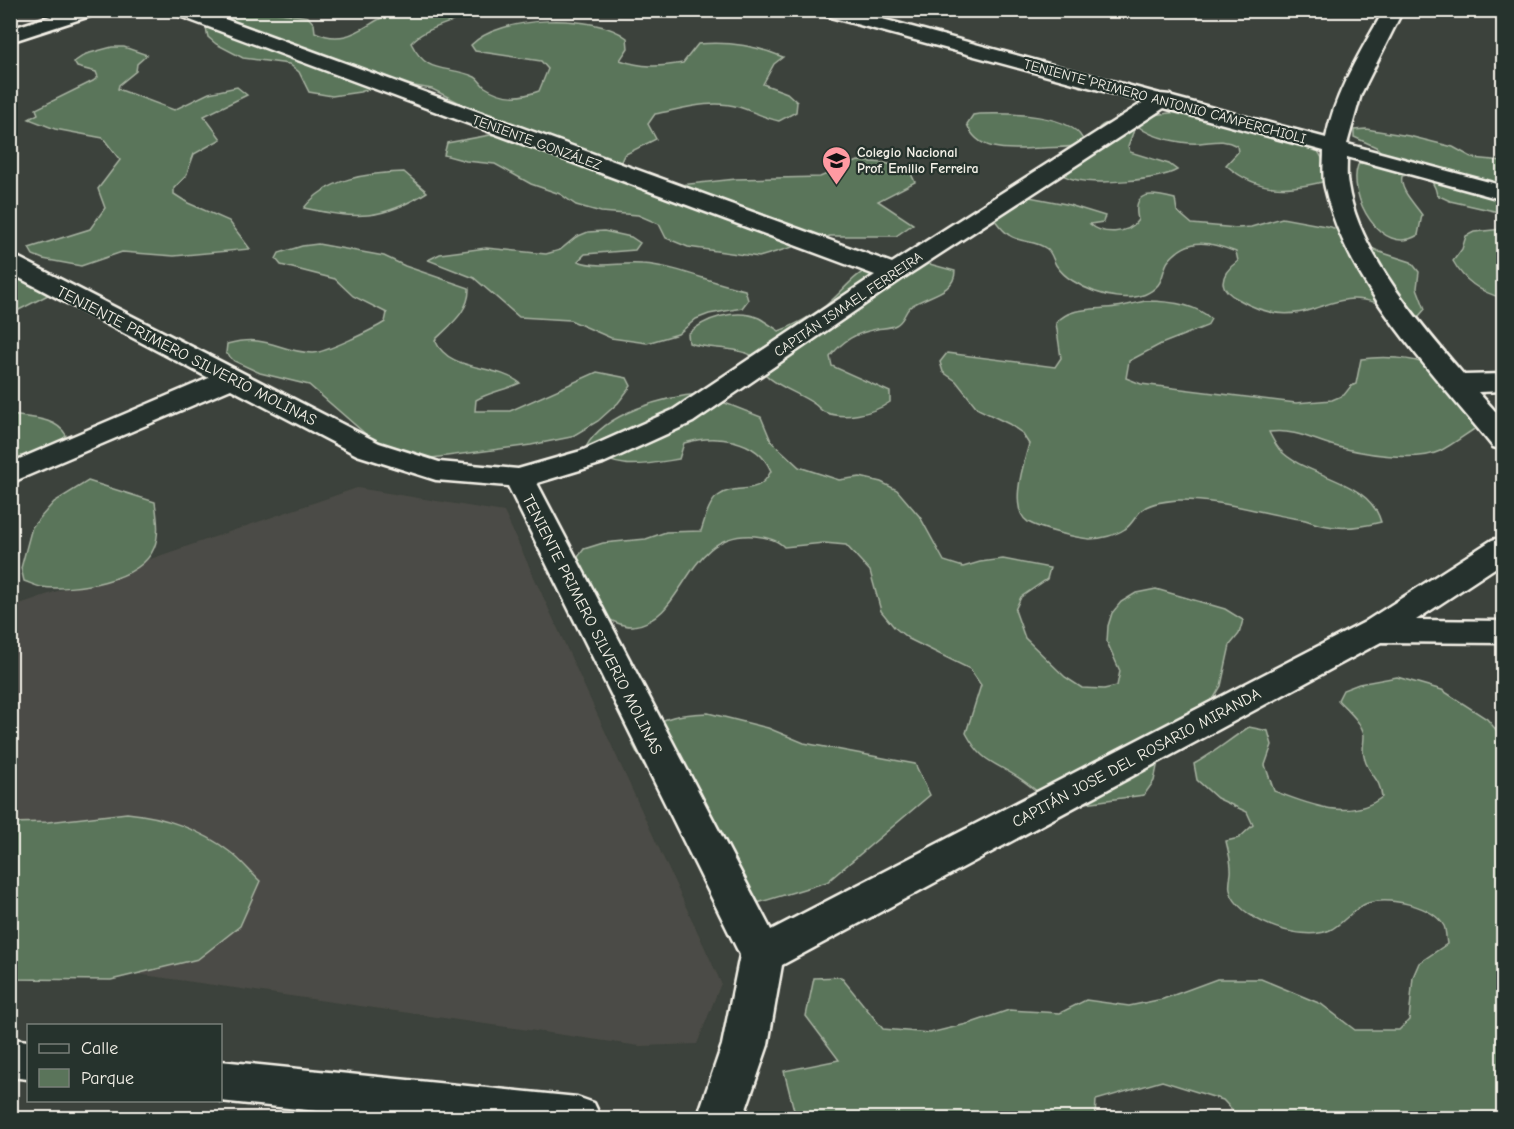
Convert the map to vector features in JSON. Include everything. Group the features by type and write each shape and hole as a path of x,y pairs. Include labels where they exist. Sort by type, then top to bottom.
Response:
{"street":[{"path":"10,36 89,10"},
{"name":"TENIENTE GONZÁLEZ","path":"180,10 894,273"},
{"name":"TENIENTE PRIMERO ANTONIO CAMPERCHIOLI","path":"826,10 1163,99 1503,193"},
{"path":"1395,10 1363,66 1345,108 1335,148 1334,186 1348,229 1378,285 1503,441"},
{"name":"CAPITÁN ISMAEL FERREIRA","path":"519,478 592,457 683,416 894,273 1163,99"},
{"name":"TENIENTE PRIMERO SILVERIO MOLINAS","path":"10,263 369,449 436,471 519,478 762,955"},
{"path":"10,474 232,378"},
{"path":"1458,384 1503,382"},
{"name":"CAPITÁN JOSE DEL ROSARIO MIRANDA","path":"762,955 1375,631 1503,547"},
{"path":"1375,631 1503,632"},
{"path":"720,1119 746,1045 762,955"},
{"path":"10,1058 27,1060"},
{"path":"222,1081 577,1119"}],"shaded area":[{"path":"357,488 504,512 721,983 697,1044 640,1046 11,956 11,607"}],"green space":[{"path":"260,10 308,17 314,24 315,32 340,37 361,30 380,18 402,11 464,11 467,14 423,33 411,43 417,54 431,65 465,73 475,77 485,87 498,94 512,96 539,91 548,69 541,61 475,51 471,45 485,35 524,23 571,21 612,30 627,38 628,48 620,60 644,66 683,63 698,44 720,43 762,49 783,57 774,64 763,84 787,93 797,102 796,112 779,121 739,107 718,104 655,114 648,124 656,139 624,155 619,166 650,183 680,185 736,179 820,177 858,161 885,163 909,170 915,182 878,201 913,224 896,236 830,236 759,257 688,247 666,238 659,224 638,215 601,212 576,205 560,194 531,184 495,164 466,161 444,155 447,143 506,132 507,120 464,105 432,89 409,85 381,85 360,92 332,96 309,92 299,72 289,64 243,58 216,44 208,37 204,19 189,11"},
{"path":"112,47 124,47 147,55 137,64 136,71 119,85 118,89 174,110 209,93 237,87 247,95 204,116 221,139 194,154 186,176 174,188 174,194 188,203 229,221 250,249 174,256 122,252 81,266 33,255 29,248 90,229 105,208 98,189 120,160 103,138 55,129 29,119 38,114 36,109 98,77 96,72 77,67 74,62 86,54"},
{"path":"1178,112 1193,113 1315,146 1334,179 1305,186 1264,186 1239,175 1226,165 1238,152 1237,146 1223,141 1193,143 1177,141 1160,137 1139,127 1145,116"},
{"path":"973,115 1021,115 1054,120 1079,133 1084,143 1072,147 998,148 979,141 972,134 967,124"},
{"path":"1118,121 1134,130 1128,146 1130,152 1169,164 1177,170 1155,177 1096,182 1070,178 1052,169 1065,154 1095,154 1102,150 1092,138 1102,125"},
{"path":"1366,129 1409,136 1453,147 1473,158 1503,161 1503,213 1450,201 1437,195 1433,183 1426,176 1415,174 1402,176 1405,192 1422,215 1418,235 1404,240 1391,238 1380,231 1370,220 1362,206 1358,192 1356,178 1358,165 1382,153 1376,147 1354,137 1354,130"},
{"path":"404,172 427,192 396,208 382,213 354,215 304,208 324,190 349,179"},
{"path":"1019,195 1066,204 1105,216 1103,222 1090,224 1108,232 1122,231 1134,225 1138,220 1138,203 1141,198 1151,195 1175,199 1177,211 1192,224 1237,228 1251,227 1282,218 1331,227 1380,252 1411,262 1419,272 1417,288 1425,309 1419,316 1370,301 1353,299 1338,301 1303,312 1265,311 1236,298 1224,286 1223,279 1226,273 1238,261 1236,252 1201,243 1184,247 1177,252 1167,263 1158,285 1150,292 1128,298 1093,291 1063,274 1049,251 1043,246 1013,238 990,214"},
{"path":"1504,229 1503,298 1474,285 1462,275 1453,261 1462,249 1466,236 1474,232"},
{"path":"604,231 631,237 640,243 635,250 585,254 578,261 593,265 655,265 745,290 748,300 742,308 709,314 696,319 678,334 647,343 611,338 570,320 519,317 474,278 428,260 440,254 486,248 546,254 560,250 576,237 588,232"},
{"path":"318,244 384,256 405,266 469,288 463,311 435,340 442,351 451,358 461,363 498,372 520,383 476,400 475,411 510,411 597,372 627,378 631,386 618,403 598,421 571,437 531,445 424,459 384,450 309,385 260,373 234,361 226,353 227,344 241,341 263,342 301,352 319,352 385,322 387,313 353,296 335,279 281,265 276,259 279,253"},
{"path":"909,261 955,271 954,279 945,289 910,307 899,323 892,327 856,335 840,346 830,357 832,366 890,392 890,402 867,413 840,416 824,412 805,398 771,379 764,373 753,356 738,351 689,343 688,334 695,328 712,319 731,314 759,318 779,331 825,306 868,268 884,263"},
{"path":"10,269 48,287 48,295 11,314"},
{"path":"1145,301 1189,307 1211,319 1207,326 1161,344 1129,361 1126,378 1141,384 1296,403 1332,400 1344,395 1351,386 1356,384 1361,359 1406,359 1423,363 1436,370 1479,426 1440,451 1416,456 1371,454 1293,433 1269,432 1279,449 1290,459 1364,496 1374,507 1381,522 1374,524 1329,527 1224,504 1193,500 1160,502 1151,505 1141,511 1125,529 1099,538 1090,539 1067,535 1028,522 1022,516 1018,497 1029,444 1022,433 1009,424 978,409 956,381 943,372 940,362 947,353 1055,367 1061,358 1056,323 1062,318 1076,311 1120,307"},
{"path":"702,394 761,417 771,441 799,467 839,480 860,477 881,482 897,490 920,517 944,561 963,567 1003,559 1050,568 1047,579 1021,597 1015,610 1025,638 1065,677 1082,688 1104,689 1117,686 1120,671 1107,642 1108,626 1112,613 1121,602 1136,593 1156,589 1225,609 1243,620 1239,634 1230,645 1221,686 1214,698 1161,747 1154,781 1144,795 1056,807 1024,781 983,756 966,733 981,685 970,669 909,639 894,627 881,611 870,571 846,545 824,543 784,547 775,541 759,536 732,538 714,547 699,560 665,609 651,620 628,626 595,612 575,561 584,549 603,543 646,539 666,532 701,531 709,507 718,496 732,490 754,487 766,479 771,471 756,451 734,441 721,439 684,443 679,459 631,465 609,460 586,447 607,425 637,408 671,398"},
{"path":"11,415 49,422 62,429 66,435 49,458 11,487"},
{"path":"88,481 155,502 157,531 154,548 146,560 135,569 104,582 54,588 41,587 24,581 21,568 32,527 54,502"},
{"path":"1397,677 1442,690 1487,719 1503,738 1503,1118 1240,1118 1223,1100 1162,1081 1096,1100 1095,1118 796,1118 784,1071 839,1060 806,1016 814,978 841,977 883,1029 930,1033 971,1023 1009,1010 1060,1013 1086,1000 1129,1006 1163,999 1217,979 1261,979 1321,1004 1355,1030 1399,1030 1409,1020 1413,977 1419,963 1447,944 1444,926 1430,913 1420,908 1387,901 1363,905 1335,927 1319,933 1305,934 1276,928 1249,914 1239,906 1231,893 1231,865 1226,841 1239,838 1253,825 1247,812 1217,798 1197,780 1194,764 1249,727 1268,731 1272,745 1265,765 1274,791 1314,805 1343,810 1370,804 1382,797 1380,786 1364,759 1363,730 1338,700 1343,690 1359,684"},
{"path":"708,713 768,728 804,743 915,764 930,795 827,882 734,910 686,811 643,764 633,745 649,729 666,719"},
{"path":"127,813 154,817 181,825 219,844 242,862 260,881 240,926 198,959 111,980 11,979 11,823 48,822"}],"place":[{"name":"Colegio Nacional Prof. Emilio Ferreira","path":"836,186"}]}
